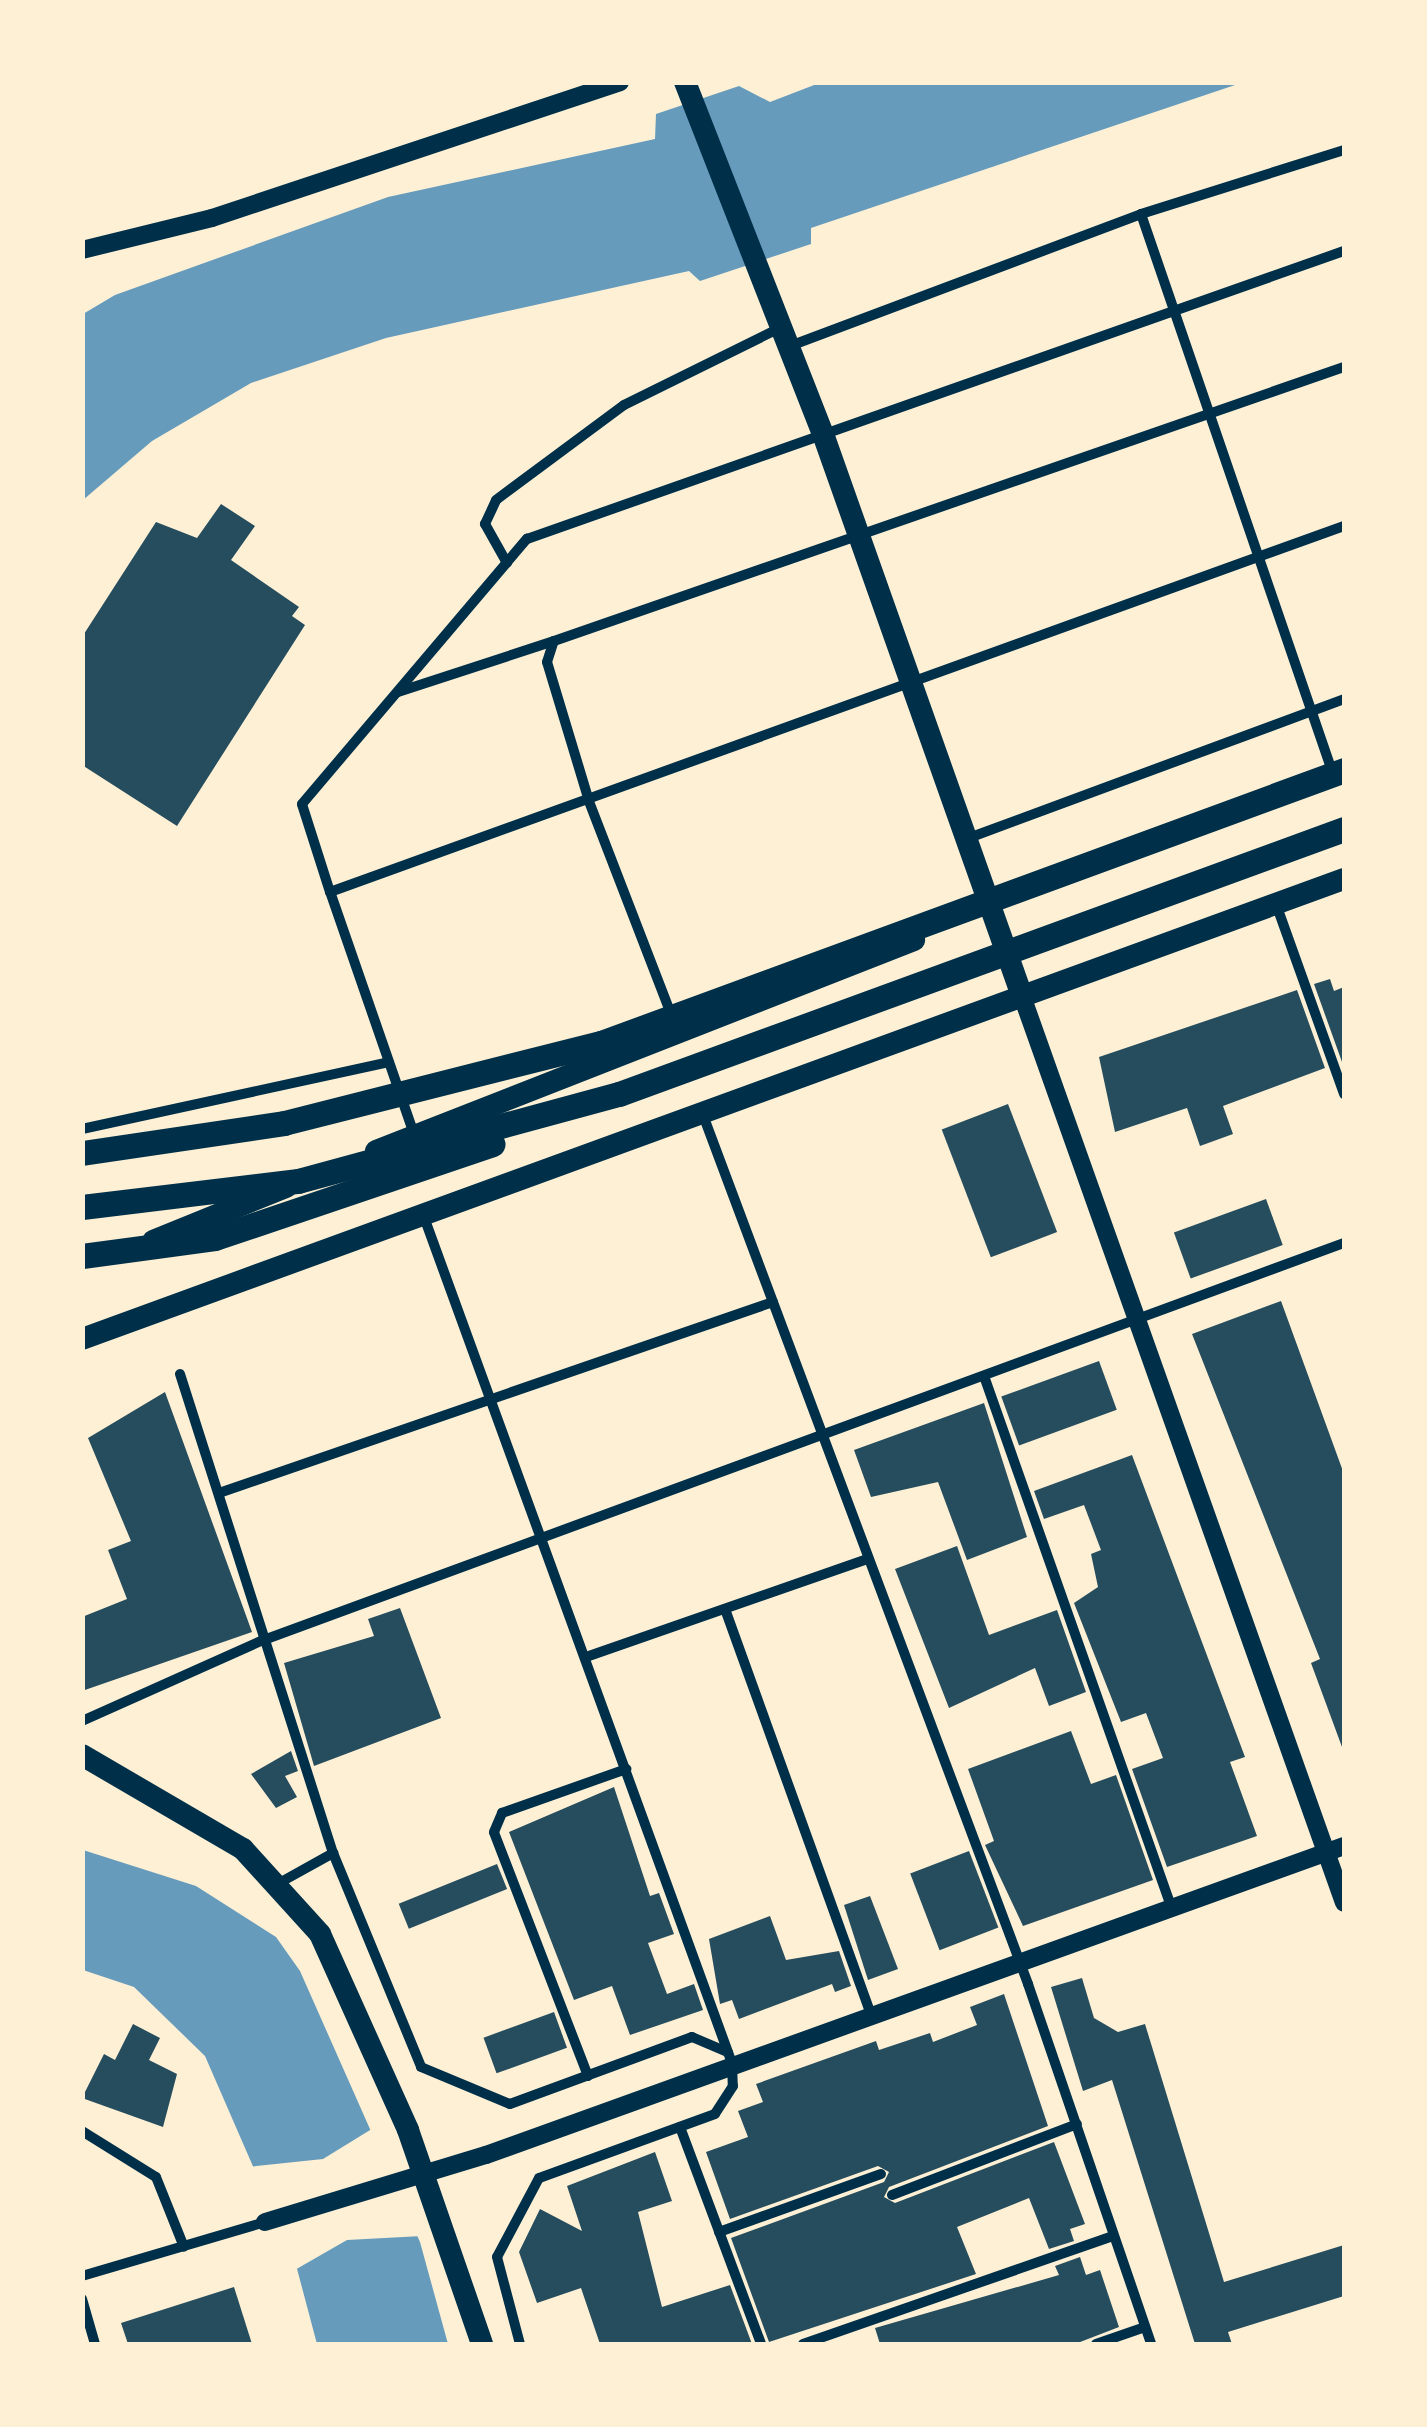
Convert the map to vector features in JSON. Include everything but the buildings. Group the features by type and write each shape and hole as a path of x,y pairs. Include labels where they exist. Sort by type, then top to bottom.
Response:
{"highway":[{"path":"82,1153 302,1120 601,1043 1341,770"},
{"path":"82,1256 215,1238 401,1180 619,1094 1344,830"},
{"path":"82,1208 298,1181 619,1094"}],"main road":[{"path":"689,92 823,434 1022,996"},
{"path":"82,1270 1341,770"},
{"path":"82,1339 1344,879"},
{"path":"82,1755 243,1848 281,1882 320,1934 482,2344"}],"street":[{"path":"82,250 212,218 620,82"},
{"path":"507,562 485,524 496,500 624,404 786,336 1141,214 1344,150"},
{"path":"1141,214 1253,562 1309,712 1341,770"},
{"path":"414,1135 302,804 527,539 1344,251"},
{"path":"397,692 1344,367"},
{"path":"330,892 589,801 908,678 1253,562 1344,526"},
{"path":"554,641 547,662 589,801 678,1034"},
{"path":"528,649 547,662"},
{"path":"965,839 1344,699"},
{"path":"1276,904 1344,1094"},
{"path":"1022,996 1133,1322 1336,1849 1344,1903"},
{"path":"82,1130 389,1062"},
{"path":"702,1114 1077,2124 1151,2344"},
{"path":"424,1217 495,1400 730,2058 733,2086 715,2114 539,2178 497,2257 520,2344"},
{"path":"82,1721 261,1641 544,1542 1344,1243"},
{"path":"219,1493 774,1302"},
{"path":"180,1374 265,1619 261,1641 333,1852 421,2066 510,2104 692,2037 730,2058"},
{"path":"984,1376 1171,1906"},
{"path":"586,1657 868,1559"},
{"path":"725,1609 870,2015"},
{"path":"588,2076 494,1832 502,1812 626,1769"},
{"path":"82,2276 415,2179 730,2058 870,2015 1336,1849"},
{"path":"281,1882 333,1852"},
{"path":"892,2196 1077,2124"},
{"path":"680,2127 761,2344"},
{"path":"85,2136 156,2177 184,2246"},
{"path":"720,2232 881,2174"},
{"path":"803,2344 1114,2236"},
{"path":"82,2299 95,2344"},
{"path":"1096,2344 1145,2327"}],"water":[{"path":"822,82 1241,83 811,228 811,244 700,281 689,271 386,338 251,383 152,441 83,500 83,314 115,295 388,197 655,139 656,114 739,86 770,102"},
{"path":"83,1850 196,1886 276,1937 300,1971 420,2242 448,2344 317,2344 296,2265 205,2056 134,1987 83,1970"}],"pier":[{"path":"375,2127 422,2236 347,2240 293,2271 248,2167 323,2159"}]}
